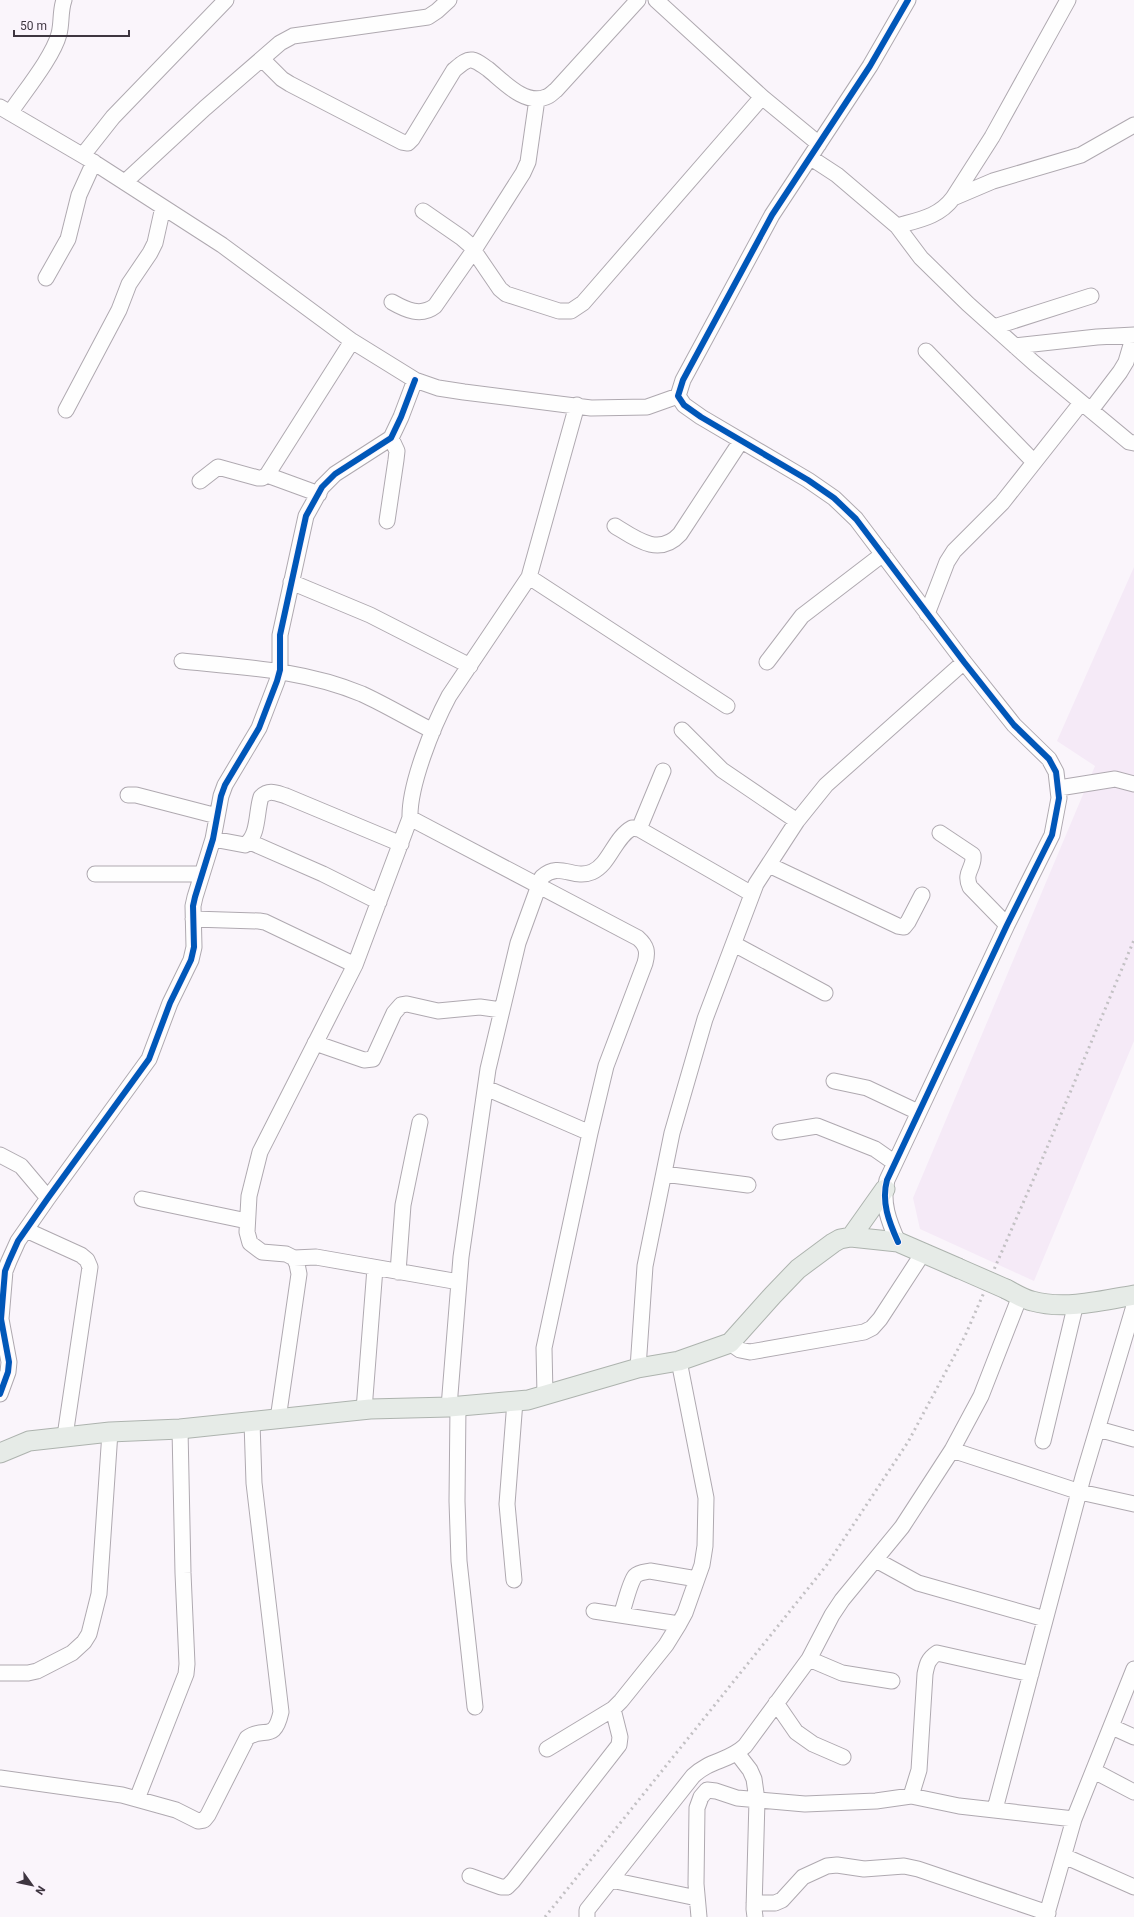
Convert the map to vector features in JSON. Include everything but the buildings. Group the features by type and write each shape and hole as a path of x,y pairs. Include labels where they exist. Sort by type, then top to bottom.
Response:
{"main road":[{"path":"851,1237 885,1189"},
{"path":"0,1453 29,1441 65,1436 110,1432 180,1429 364,1410 454,1406 515,1401 545,1395 638,1368 679,1361 730,1343 798,1269 833,1243 840,1239 851,1237 898,1242 1030,1301 1049,1304 1076,1303 1134,1295"}],"street":[{"path":"64,0 62,6 60,32 53,48 5,110 88,159 222,245 352,341 415,380 438,388 591,408 647,407 678,396"},
{"path":"46,278 68,239 88,159 113,117 226,0"},
{"path":"124,182 205,108 280,43 293,36 422,18 437,11 449,0"},
{"path":"262,59 282,79 290,84 402,142 408,143 412,139 454,70 462,63 471,60 479,62 526,97 537,99 547,97 556,90 638,0"},
{"path":"656,0 762,97 819,144"},
{"path":"678,396 683,380 746,260 774,211 811,158 870,66 908,0"},
{"path":"897,226 931,216 948,205 992,137 1068,0"},
{"path":"423,211 462,238 474,250 500,288 506,294 558,311 571,311 583,303 762,97"},
{"path":"392,302 410,311 429,311 435,306 474,250 528,162 537,99"},
{"path":"953,198 994,181 1081,156 1134,125"},
{"path":"811,158 837,175 897,226 921,258 1015,346 1129,442 1134,443"},
{"path":"66,410 119,310 129,284 155,243 163,207"},
{"path":"994,327 1092,296"},
{"path":"927,614 954,551 1002,503 1034,462 1120,372 1126,362 1134,335 1097,337 1015,346"},
{"path":"200,481 212,469 218,467 258,478 262,478 267,475 352,341"},
{"path":"926,351 1034,462"},
{"path":"0,1394 8,1372 9,1362 2,1324 5,1271 18,1241 149,1059 170,1003 191,960 194,947 193,920 195,897 213,839 221,796 225,786 259,728 280,670 280,635 306,516 319,494 335,474 391,438 401,417 415,380"},
{"path":"678,396 684,405 741,441 808,480 834,498 856,519 964,662 1014,725 1049,759 1056,772 1060,798 1052,835 1007,925 918,1112 885,1189 888,1218 898,1242"},
{"path":"459,1282 316,1257 294,1258 286,1254 262,1252 250,1243 247,1232 249,1196 260,1152 356,965 410,818 410,808 422,760 433,731 449,696 529,577 577,405"},
{"path":"387,521 397,455 397,451 391,438"},
{"path":"615,526 642,542 664,545 673,542 680,534 741,441"},
{"path":"267,475 319,494"},
{"path":"767,662 802,616 883,554"},
{"path":"529,577 727,706"},
{"path":"291,582 370,615 470,666"},
{"path":"182,661 280,670 312,678 362,694 433,731"},
{"path":"638,1368 646,1266 672,1133 706,1019 756,884 797,821 826,785 964,662"},
{"path":"682,730 722,770 797,821"},
{"path":"639,829 663,771"},
{"path":"1059,788 1115,779 1134,784"},
{"path":"213,839 245,845 250,842 254,835 261,797 265,792 272,792 286,796 401,844"},
{"path":"128,795 217,816"},
{"path":"410,818 638,938 646,947 647,955 645,963 606,1066 590,1133 544,1348 545,1395"},
{"path":"474,1707 459,1561 454,1406 459,1282 488,1069 518,943 538,886 548,871 554,870 583,874 592,872 601,864 626,831 632,828 639,829 752,894"},
{"path":"940,833 973,855 974,860 967,873 967,881 970,888 1007,925"},
{"path":"250,842 324,874 379,902"},
{"path":"768,865 898,926 904,927 908,922 922,895"},
{"path":"95,874 202,874"},
{"path":"193,920 265,922 356,965"},
{"path":"734,944 825,993"},
{"path":"315,1043 364,1060 373,1059 394,1012 401,1005 407,1004 438,1011 480,1007 501,1010"},
{"path":"834,1081 867,1088 918,1112"},
{"path":"486,1088 590,1133"},
{"path":"398,1272 403,1205 420,1122"},
{"path":"780,1132 818,1126 875,1149 895,1163"},
{"path":"0,1155 21,1166 48,1198"},
{"path":"664,1174 748,1185"},
{"path":"142,1199 247,1221"},
{"path":"26,1230 81,1255 87,1260 90,1267 65,1436"},
{"path":"730,1343 740,1350 756,1352 864,1332 872,1328 880,1319 923,1253"},
{"path":"278,1419 299,1274 294,1258"},
{"path":"364,1410 375,1268"},
{"path":"586,1917 587,1910 693,1776 710,1763 737,1753 808,1660 839,1605 902,1527 952,1450 981,1396 1013,1293"},
{"path":"1043,1441 1076,1303"},
{"path":"995,1809 1080,1492 1134,1306"},
{"path":"547,1749 613,1709 622,1701 661,1652 680,1624 697,1579 705,1546 707,1509 679,1361"},
{"path":"514,1580 507,1504 515,1401"},
{"path":"0,1778 122,1795 176,1810 198,1821 204,1820 208,1815 247,1738 253,1733 269,1733 275,1730 279,1723 281,1712 254,1483 252,1422"},
{"path":"1098,1428 1134,1439"},
{"path":"137,1799 186,1674 187,1664 183,1573 180,1429"},
{"path":"0,1673 28,1673 37,1671 72,1653 84,1642 89,1634 99,1594 110,1432"},
{"path":"952,1450 1080,1492 1134,1504"},
{"path":"876,1560 918,1583 1045,1619"},
{"path":"621,1615 632,1582 636,1576 643,1572 650,1571 697,1579"},
{"path":"594,1611 680,1624"},
{"path":"911,1796 919,1770 925,1674 927,1663 931,1657 937,1653 1031,1674"},
{"path":"808,1660 842,1673 892,1681"},
{"path":"737,1753 752,1774 757,1800 755,1910 782,1900 803,1877 827,1866 836,1865 864,1868 904,1866 918,1869 1047,1915 1074,1819 1134,1669"},
{"path":"776,1703 796,1732 814,1744 843,1757"},
{"path":"470,1876 501,1887 507,1887 513,1881 619,1745 620,1737 613,1709"},
{"path":"1112,1727 1134,1736"},
{"path":"1094,1771 1134,1792"},
{"path":"699,1917 697,1898 697,1808 701,1797 707,1790 716,1791 737,1798 805,1804 876,1801 911,1796 959,1806 1074,1819"},
{"path":"1064,1856 1134,1887"},
{"path":"611,1880 697,1898"}],"shaded area":[{"path":"1134,567 1134,1041 1034,1281 920,1229 913,1198 1095,766 1057,741"}],"railway":[{"path":"545,1917 826,1566 908,1442 965,1336 1041,1162 1134,940"}],"cycle path":[{"path":"898,1242 885,1204 885,1188 887,1180 1007,925 1052,835 1059,798 1056,772 1049,759 1014,725 964,662 856,519 834,498 808,480 701,417 684,405 678,396 683,380 772,215 870,66 908,0"},
{"path":"0,1394 8,1372 9,1362 1,1319 5,1271 9,1261 18,1241 149,1059 170,1003 191,960 194,947 193,906 213,839 221,796 225,785 259,728 280,670 280,635 306,516 322,487 335,474 391,438 401,417 415,380"}]}
